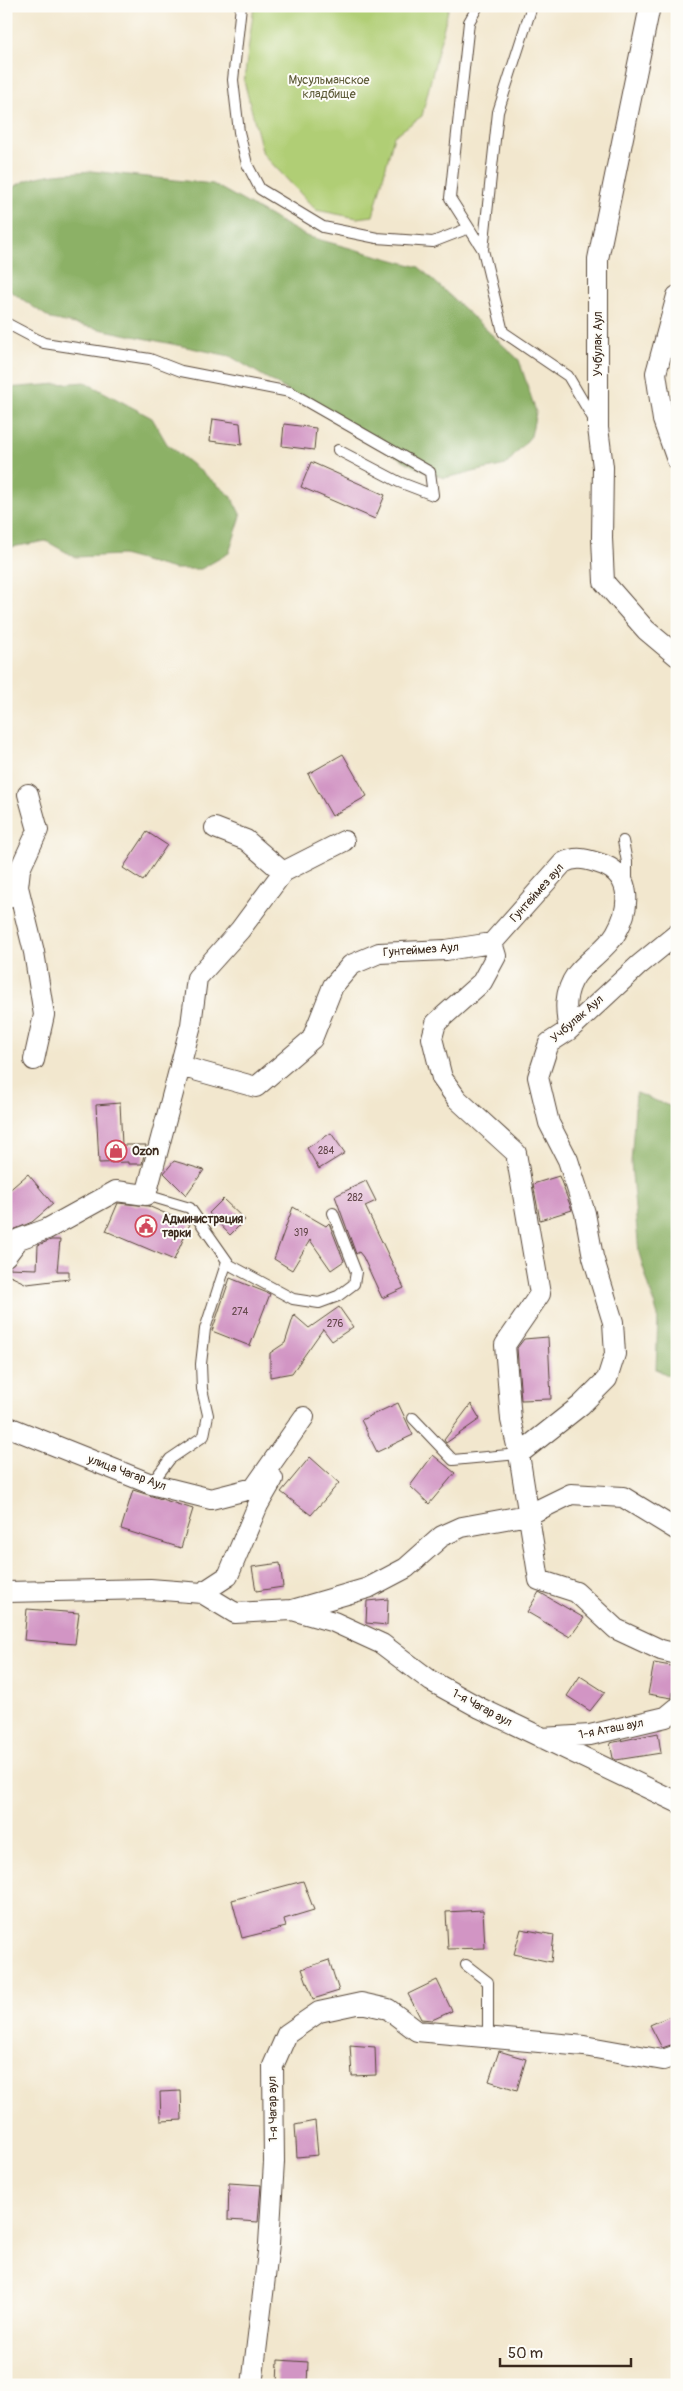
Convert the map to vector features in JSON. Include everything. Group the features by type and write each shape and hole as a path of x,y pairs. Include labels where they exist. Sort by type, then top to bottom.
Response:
{"street":[{"name":"Учбулак Аул","path":"650,6 598,259 598,428 603,467 604,582 646,630 677,656"},
{"path":"677,296 656,373 664,420 677,460"},
{"path":"28,794 38,830 20,869 12,893 34,952 44,1016 34,1060"},
{"path":"215,828 246,840 283,872"},
{"path":"6,1256 19,1239 47,1229 116,1191 146,1195 190,1025 197,978 240,930 283,872 344,841"},
{"name":"Гунтеймез аул","path":"492,943 564,863 571,859 590,860 611,868 619,874 628,891"},
{"path":"569,1030 565,1003 569,990 576,975 616,934 624,912 628,891"},
{"name":"Учбулак Аул","path":"519,1454 581,1405 607,1379 616,1354 613,1322 593,1257 585,1213 568,1160 550,1123 538,1077 549,1043 569,1030 639,965 677,934"},
{"path":"492,943 496,956 482,982 436,1023 432,1038 442,1078 452,1092 516,1154 540,1294 505,1345 511,1420 519,1454 539,1580 576,1592 616,1629 661,1650 677,1654"},
{"name":"Гунтеймез Аул","path":"180,1066 256,1087 312,1039 333,986 351,965 379,953 446,950 492,943"},
{"name":"улица Чагар Аул","path":"6,1426 151,1484 211,1499 254,1488 304,1417 282,1466 258,1505 228,1576 202,1593"},
{"path":"6,1592 150,1589 202,1593 235,1613 292,1610 368,1588 406,1568 442,1536 462,1527 528,1515 571,1494 623,1497 677,1530"},
{"name":"1-я Чагар аул","path":"292,1610 334,1622 382,1644 430,1681 541,1738 677,1802"},
{"name":"1-я Аташ аул","path":"541,1738 590,1735 666,1717 677,1708"},
{"name":"1-я Чагар аул","path":"252,2385 269,2244 274,2162 273,2066 287,2034 319,2012 361,2003 388,2009 418,2031 584,2046 663,2060 677,2055"}],"lane":[{"path":"242,6 233,80 240,132 247,164 260,189 323,227 377,238 433,242 469,228"},
{"path":"478,6 469,22 450,198 483,250 503,332 568,376 598,428"},
{"path":"483,250 498,112 532,6"},
{"path":"6,323 44,343 150,359 181,371 290,392 430,472 433,495 399,482 338,450"},
{"path":"623,841 627,862 628,891"},
{"path":"146,1195 190,1208 230,1265 293,1299 319,1303 338,1296 354,1284 356,1272 333,1213"},
{"path":"151,1484 170,1459 204,1436 208,1415 202,1389 201,1364 205,1329 227,1261"},
{"path":"413,1418 453,1460 519,1454"},
{"path":"466,1965 488,1982 488,2038"}],"green space":[{"name":"Мусульманское кладбище","path":"254,6 449,6 422,116 394,136 373,216 357,218 316,210 263,154 244,81"},
{"path":"91,171 213,184 306,236 419,267 519,360 536,412 531,436 506,465 444,478 413,466 230,356 51,319 6,288 6,194 24,182 46,175"},
{"path":"85,382 152,418 167,444 231,496 241,516 229,553 201,569 174,569 122,555 75,557 46,541 6,548 6,388"},
{"path":"636,1093 677,1109 677,1380 656,1369 658,1316 639,1253 631,1163"}],"building":[{"path":"213,419 240,423 242,445 210,441"},
{"path":"284,424 316,428 314,450 282,446"},
{"path":"311,462 385,495 375,519 301,487"},
{"path":"343,754 367,796 332,816 308,774"},
{"path":"147,832 167,845 143,881 123,868"},
{"path":"120,1103 122,1145 146,1145 142,1164 128,1164 128,1162 99,1163 96,1105"},
{"path":"331,1133 345,1153 319,1169 307,1148"},
{"path":"174,1161 204,1170 186,1195 164,1173"},
{"path":"28,1174 53,1204 32,1222 11,1231 6,1226 6,1193"},
{"path":"559,1176 572,1210 540,1220 533,1184"},
{"path":"366,1181 376,1201 365,1206 404,1288 382,1298 363,1257 359,1252 356,1254 335,1196"},
{"path":"223,1199 245,1220 230,1235 209,1213"},
{"path":"118,1203 148,1206 190,1224 174,1260 106,1231"},
{"path":"293,1207 326,1226 329,1223 344,1261 331,1270 310,1240 292,1270 274,1259"},
{"path":"51,1240 60,1240 57,1271 69,1271 69,1279 27,1284 6,1274 6,1268 37,1269 38,1245"},
{"path":"230,1278 270,1294 250,1346 212,1331"},
{"path":"339,1307 353,1327 332,1341 323,1329 292,1373 270,1377 270,1353 285,1343 294,1315 309,1328"},
{"path":"548,1337 551,1399 521,1400 517,1348 524,1339"},
{"path":"398,1403 413,1435 377,1452 361,1420"},
{"path":"471,1404 480,1419 446,1443 444,1440"},
{"path":"433,1455 455,1473 429,1504 410,1486"},
{"path":"310,1457 339,1483 311,1515 281,1492"},
{"path":"133,1490 193,1509 181,1548 121,1529"},
{"path":"280,1563 283,1587 256,1591 252,1567"},
{"path":"539,1592 584,1618 570,1637 527,1612"},
{"path":"388,1599 387,1625 366,1623 367,1601"},
{"path":"27,1609 79,1613 75,1644 24,1640"},
{"path":"654,1663 677,1667 672,1698 648,1694"},
{"path":"580,1676 605,1692 590,1711 567,1696"},
{"path":"658,1733 661,1753 616,1760 613,1758 610,1743"},
{"path":"303,1881 314,1910 284,1919 286,1927 242,1938 232,1900"},
{"path":"483,1910 485,1948 448,1949 446,1912"},
{"path":"521,1929 554,1935 551,1962 514,1954"},
{"path":"329,1960 339,1991 313,1999 302,1969"},
{"path":"437,1980 452,2011 432,2020 421,2019 408,1994"},
{"path":"677,2013 677,2043 662,2048 650,2025"},
{"path":"350,2045 375,2047 376,2075 352,2076"},
{"path":"499,2051 526,2059 517,2090 489,2081"},
{"path":"181,2091 182,2120 161,2121 160,2092"},
{"path":"315,2121 318,2155 297,2157 295,2125"},
{"path":"229,2183 261,2185 258,2222 228,2220"},
{"path":"278,2360 308,2362 307,2385 277,2385"}],"place":[{"name":"Ozon","path":"116,1151"},
{"name":"Администрация тарки","path":"146,1226"}]}
